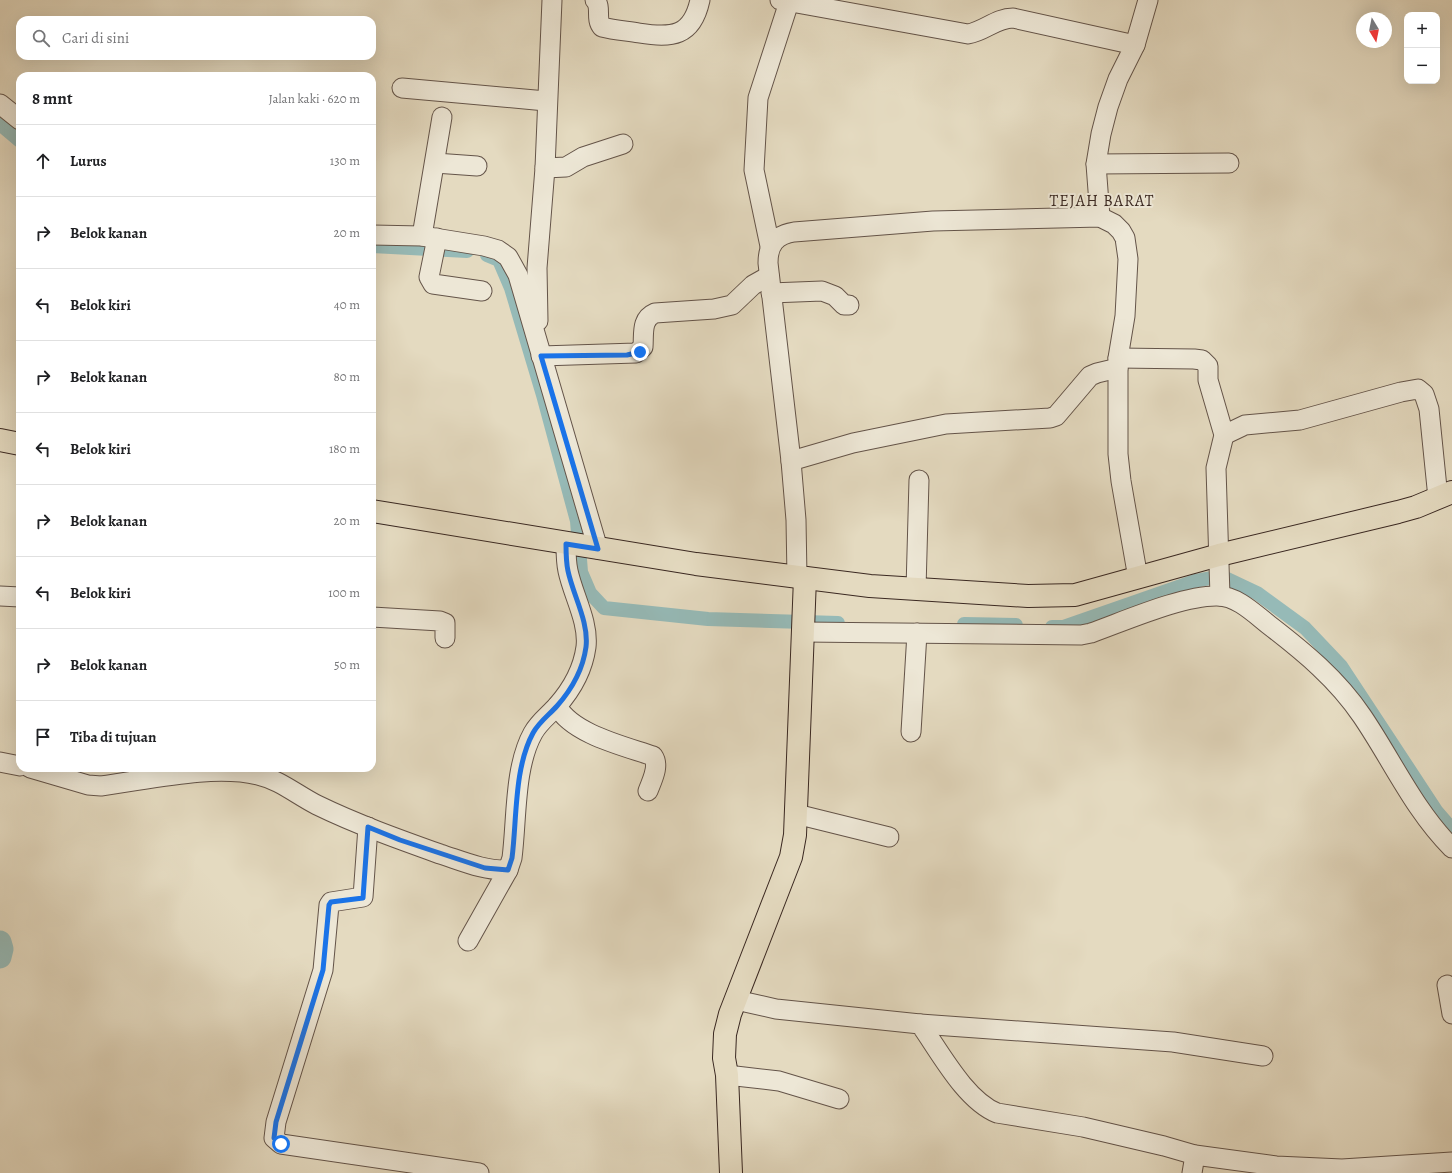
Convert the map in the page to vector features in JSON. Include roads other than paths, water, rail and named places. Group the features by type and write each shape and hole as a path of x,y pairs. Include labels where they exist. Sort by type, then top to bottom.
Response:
{"main road":[{"path":"0,440 16,443"},
{"path":"376,512 696,564 870,586 1028,596 1075,595 1138,578 1220,561 1398,512 1445,495"},
{"path":"731,1173 727,1075 724,1058 725,1034 736,1000 791,857 795,835 803,622 801,577"}],"street":[{"path":"540,351 537,268 545,168 546,101 552,0"},
{"path":"595,0 598,5 599,22 602,27 660,36 675,34 690,25 697,14 700,0"},
{"path":"1100,216 1096,164 1108,107 1118,79 1135,45 1148,0"},
{"path":"770,246 754,170 758,98 784,1 968,34 977,32 1004,18 1013,18 1135,45"},
{"path":"402,88 546,101"},
{"path":"0,104 16,117"},
{"path":"442,117 435,163 432,243 429,277 433,284 482,291"},
{"path":"545,168 566,167 583,157 623,144"},
{"path":"435,163 476,166"},
{"path":"1096,164 1229,163"},
{"path":"801,577 791,461 770,284 768,254 770,246 776,238 784,234 802,232 933,221 1100,216 1114,224 1125,238 1127,247 1128,259 1125,316 1118,363 1119,464 1138,578"},
{"path":"376,236 432,243 484,246 498,250 508,257 518,275 540,351 582,546 567,570 586,629 586,645 583,666 578,676 557,706 533,732 526,750 520,774 512,858 508,870 468,941"},
{"path":"518,275 537,268"},
{"path":"540,351 636,353 643,348 645,320 648,316 655,313 714,309 732,305 753,285 770,284 822,291 834,296 844,305 849,305"},
{"path":"791,461 857,442 946,424 1050,418 1056,416 1090,376 1118,363 1202,360 1208,366 1208,380 1224,435 1216,468 1220,592"},
{"path":"1224,435 1245,425 1300,420 1401,392 1418,389 1424,394 1429,409 1445,495"},
{"path":"916,589 919,480"},
{"path":"803,622 917,633 1081,635 1091,633 1183,601 1220,592 1244,606 1307,655 1336,682 1362,716 1428,819 1452,848"},
{"path":"0,596 16,597"},
{"path":"376,617 440,621 445,623 445,638"},
{"path":"911,732 917,633"},
{"path":"557,706 562,715 587,732 653,756 656,761 656,769 648,790"},
{"path":"0,762 16,765"},
{"path":"44,772 88,785 101,786 195,773 229,772 256,774 282,784 326,809 400,840 485,868 508,870"},
{"path":"796,814 888,837"},
{"path":"368,827 363,898 331,902 329,905 323,970 276,1122 274,1138 281,1144 394,1167 479,1173"},
{"path":"1447,985 1452,1014"},
{"path":"736,1000 776,1009 920,1024 1173,1042 1263,1056"},
{"path":"920,1024 960,1080 986,1108 997,1113 1083,1127 1164,1146 1193,1164 1342,1169 1452,1162"},
{"path":"727,1075 779,1081 839,1099"}],"waterway":[{"path":"0,124 16,138"},
{"path":"376,246 467,251"},
{"path":"487,255 499,260 511,288 543,395 577,521 581,572 590,593 604,608 708,619 838,623"},
{"path":"1052,627 1063,627 1195,581 1221,576 1257,593 1305,628 1341,666 1437,812 1452,829"},
{"path":"964,624 1016,625"},
{"path":"0,942 2,949 0,957"}],"district":[{"name":"TEJAH BARAT","path":"1102,201"}]}
